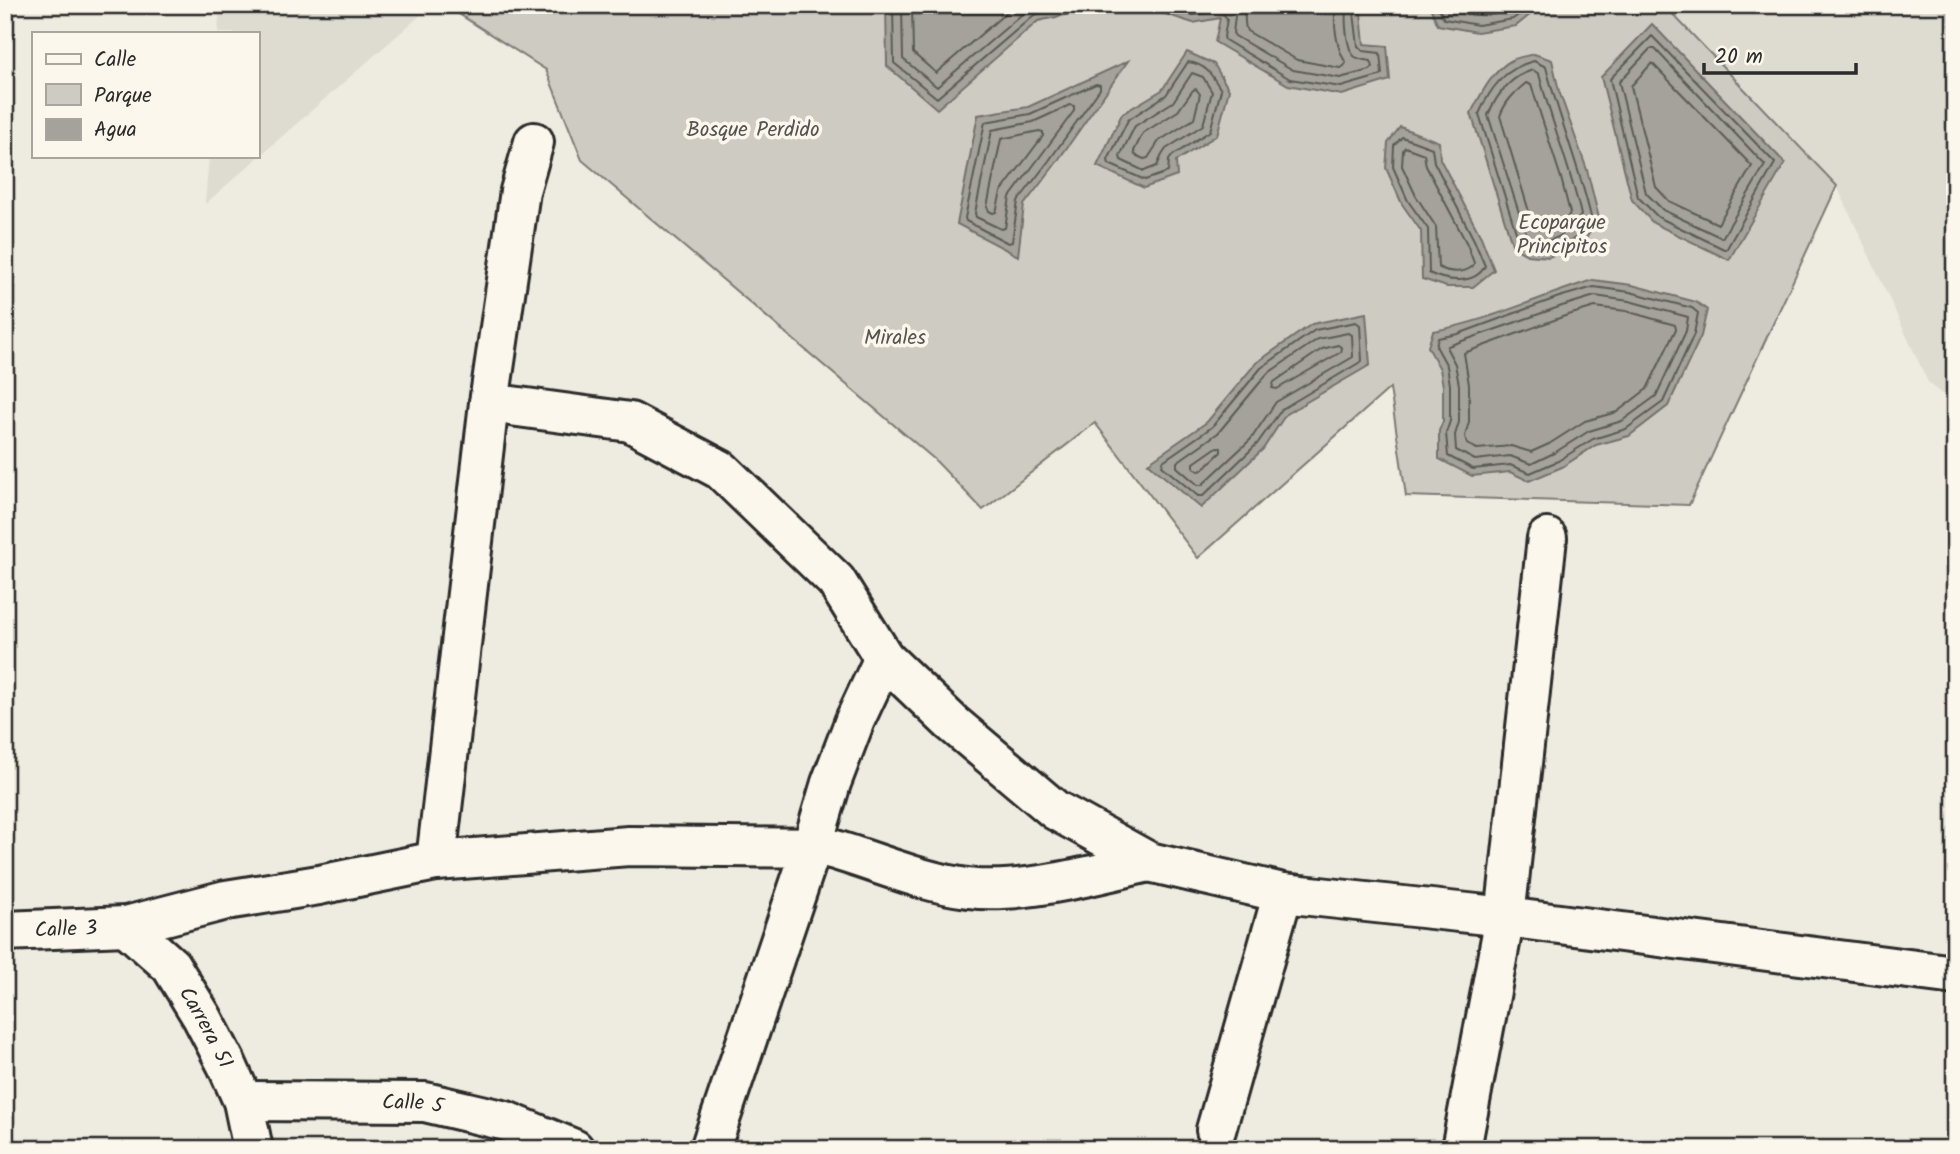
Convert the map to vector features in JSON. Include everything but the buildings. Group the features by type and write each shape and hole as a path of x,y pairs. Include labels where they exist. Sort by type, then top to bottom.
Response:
{"street":[{"path":"436,861 489,403 520,191 534,142"},
{"path":"489,403 630,422 721,470 836,581 884,657 952,723 1055,810 1149,862 1283,893 1505,917 1955,975"},
{"path":"1461,1149 1505,917 1547,538"},
{"path":"710,1149 831,783 884,657"},
{"name":"Calle 3","path":"5,931 126,926 226,900 436,861 629,846 828,848 917,878 970,888 1013,889 1149,862"},
{"path":"1216,1130 1283,893"},
{"name":"Carrera 51","path":"126,926 171,967 202,1017 243,1101 253,1149"},
{"name":"Calle 5","path":"243,1101 425,1102 506,1121 574,1149"}],"shaded area":[{"path":"220,5 432,5 259,157 259,32 218,32"},
{"path":"1664,5 1955,5 1955,406 1928,382 1837,186"},
{"path":"209,158 257,158 205,204"}],"green space":[{"name":"Ecoparque Principitos","path":"445,5 1664,5 1837,186 1689,505 1406,496 1390,388 1198,558 1095,423 983,510 934,459 582,160 546,70"}],"water":[{"path":"886,5 1087,5 1079,12 1038,21 937,109 887,66"},
{"path":"1156,5 1370,5 1361,13 1364,44 1387,46 1390,80 1342,95 1288,85 1215,42 1220,18 1193,23 1156,11"},
{"path":"1429,5 1542,5 1516,26 1477,32 1438,25"},
{"path":"1652,24 1785,163 1729,260 1653,223 1632,200 1601,77"},
{"path":"1187,52 1214,64 1229,90 1217,135 1176,161 1177,176 1144,188 1097,166 1122,114 1162,90"},
{"path":"1534,54 1552,60 1559,91 1587,170 1599,218 1585,240 1549,257 1527,255 1513,247 1471,113 1499,70 1512,60"},
{"path":"1128,61 1024,205 1018,256 957,224 978,115 1028,107"},
{"path":"1400,127 1439,142 1440,159 1481,237 1494,270 1473,287 1447,287 1422,279 1421,231 1402,204 1386,168 1388,143"},
{"path":"1593,280 1632,285 1696,302 1707,310 1701,336 1668,406 1629,436 1596,445 1562,467 1529,481 1510,472 1472,476 1439,459 1443,386 1440,369 1428,347 1433,331 1493,315"},
{"path":"1366,313 1370,365 1286,414 1263,449 1201,508 1148,463 1207,422 1256,363 1312,324"}],"park label":[{"name":"Bosque Perdido","path":"753,129"},
{"name":"Mirales","path":"895,337"}]}
